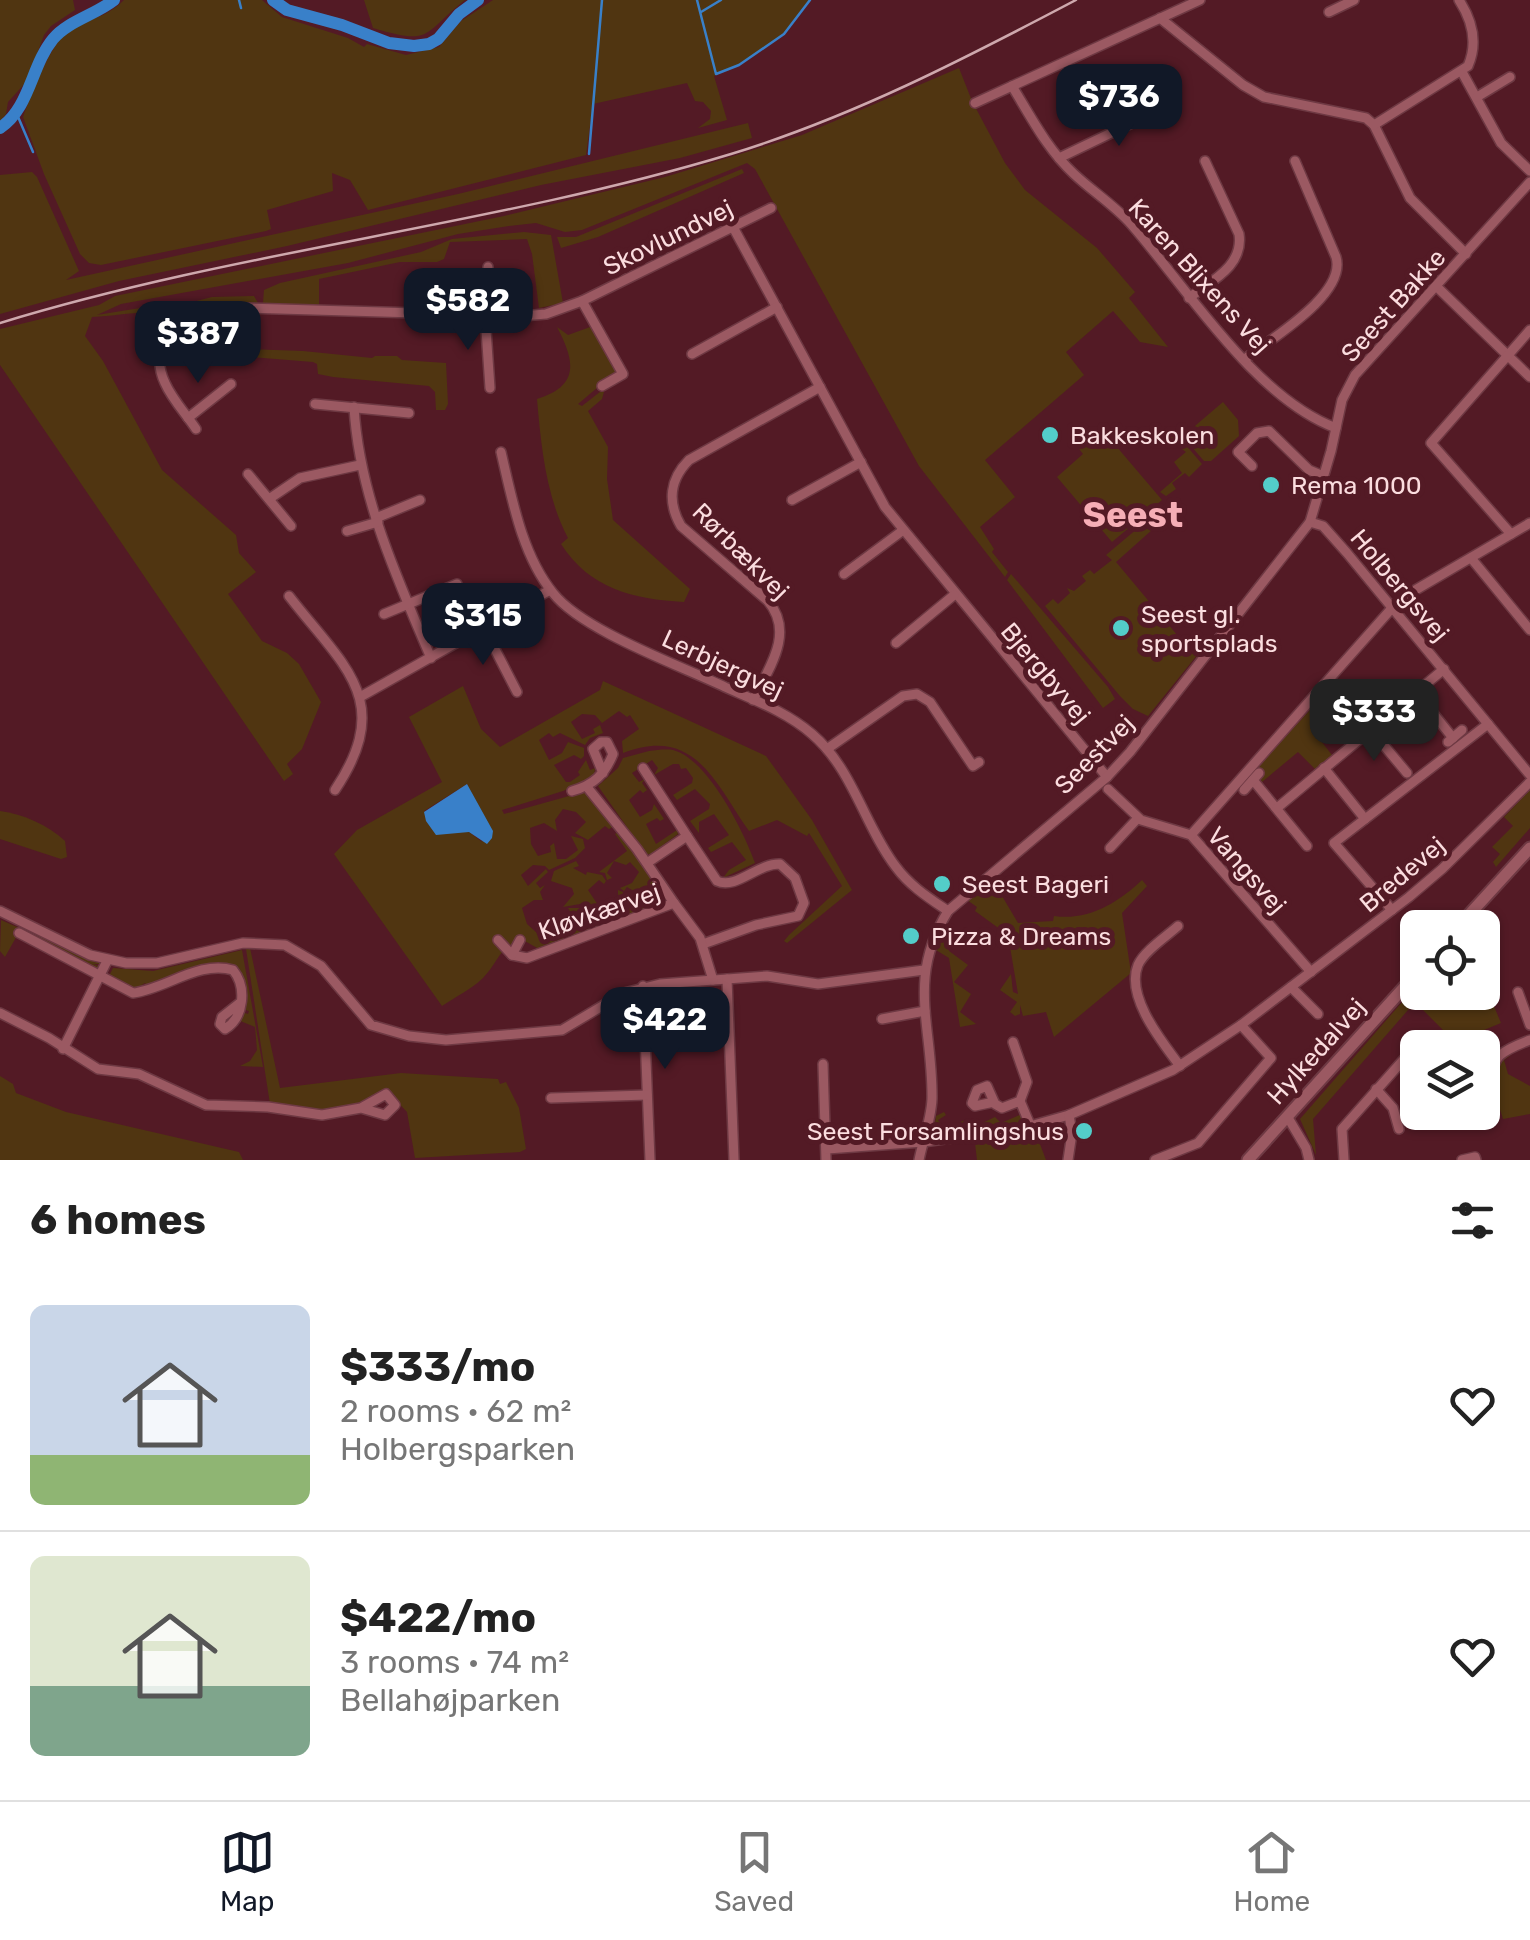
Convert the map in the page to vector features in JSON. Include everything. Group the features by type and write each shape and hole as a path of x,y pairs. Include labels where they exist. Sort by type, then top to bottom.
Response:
{"street":[{"path":"975,103 1200,0"},
{"path":"1329,12 1354,0"},
{"path":"1374,125 1462,72 1472,57 1474,45 1468,14 1459,0"},
{"path":"1160,18 1228,73 1264,96 1357,115 1374,125 1410,198 1466,254"},
{"path":"1462,72 1501,143 1530,170"},
{"path":"1477,96 1510,77"},
{"name":"Karen Blixens Vej","path":"1012,86 1058,158 1127,220 1245,359 1286,398 1318,421 1336,428"},
{"path":"1058,158 1163,108"},
{"path":"1190,298 1232,265 1240,246 1239,234 1205,161"},
{"path":"1245,359 1324,296 1337,274 1336,256 1295,161"},
{"name":"Seest Bakke","path":"1310,522 1342,400 1355,375 1530,182"},
{"name":"Skovlundvej","path":"196,429 167,387 160,359 169,331 191,312 210,308 546,314 582,301 771,208"},
{"name":"Bjergbyvej","path":"733,227 885,506 1106,777"},
{"path":"488,267 490,388"},
{"path":"1436,286 1530,378"},
{"name":"Skovlundvej","path":"582,301 623,374 602,386"},
{"path":"692,354 777,307"},
{"path":"1511,534 1431,444 1530,330"},
{"path":"188,418 231,384"},
{"name":"Rørbækvej","path":"754,700 780,643 778,615 768,601 681,526 673,510 672,491 677,474 688,460 820,387"},
{"path":"315,404 409,413"},
{"path":"354,408 360,465 377,520 431,658"},
{"path":"1252,466 1238,452 1257,433 1269,432 1310,470 1324,476"},
{"name":"Lerbjergvej","path":"500,452 518,523 550,590 590,624 794,720 827,749 897,868 922,894 948,911"},
{"path":"792,500 862,462"},
{"path":"269,500 300,478 360,465"},
{"path":"248,474 291,526"},
{"path":"347,531 420,500"},
{"name":"Holbergsvej","path":"1310,522 1323,526 1392,606 1530,779"},
{"name":"Seestvej","path":"919,1160 932,1100 924,970 933,939 948,911 1106,777 1142,737 1310,522"},
{"path":"1191,835 1392,606 1530,523"},
{"path":"844,574 902,530"},
{"path":"1471,558 1530,630"},
{"path":"384,614 457,584"},
{"path":"360,697 550,590"},
{"path":"896,643 954,595"},
{"path":"288,596 352,677 360,697 360,744 335,790"},
{"path":"484,628 517,692"},
{"path":"1277,808 1444,669"},
{"path":"1416,692 1450,740 1462,730"},
{"path":"827,749 903,696 918,694 930,702 973,766 979,762"},
{"path":"1326,706 1358,740"},
{"path":"1392,910 1334,844 1488,724"},
{"path":"1370,730 1407,774"},
{"path":"643,768 717,880 730,883 759,868 780,864 794,878 804,903 798,916 756,925 702,944"},
{"path":"1324,768 1365,819"},
{"path":"572,791 587,787 602,773"},
{"path":"1244,790 1256,776 1306,844 1293,850"},
{"name":"Bredevej","path":"826,1154 1031,1126 1069,1114 1180,1066 1292,987 1442,870 1530,779"},
{"path":"587,787 674,903"},
{"name":"Vangsvej","path":"1108,789 1138,818 1191,835 1311,972"},
{"path":"1110,848 1138,818"},
{"path":"646,863 687,836"},
{"path":"1473,910 1530,848"},
{"name":"Kløvkærvej","path":"498,940 512,955 526,958 674,903 702,944 714,980"},
{"path":"0,912 107,961 157,963 243,943 285,945 321,966 371,1025 409,1036 446,1040 562,1030 642,986 788,977 818,984 924,970"},
{"path":"1178,926 1142,960 1136,971 1143,1012 1180,1066"},
{"path":"19,934 133,993 199,971 225,968 238,976 241,1002"},
{"name":"Kløvkærvej","path":"512,955 520,940"},
{"path":"64,1049 107,961"},
{"path":"727,979 734,1160"},
{"path":"642,986 650,1160"},
{"path":"1292,987 1318,1014"},
{"name":"Hylkedalvej","path":"1248,1160 1400,992"},
{"path":"1518,992 1530,1025"},
{"path":"882,1019 925,1011"},
{"path":"0,1013 98,1070 138,1074 206,1106 268,1106 312,1115 361,1108"},
{"path":"1155,1160 1198,1143 1271,1058 1241,1025"},
{"path":"1500,1054 1530,1040"},
{"path":"1013,1042 1027,1082 1020,1101 1031,1126"},
{"path":"1344,1160 1342,1129 1400,1062"},
{"path":"823,1064 826,1154"},
{"path":"1376,1090 1393,1108 1398,1128"},
{"path":"551,1098 647,1094"},
{"path":"994,1102 1002,1108 1020,1101"},
{"path":"1068,1160 1072,1133 1069,1114"},
{"path":"1287,1116 1309,1160"},
{"path":"1462,1160 1476,1160"}],"shaded area":[{"path":"0,0 73,0 75,10 44,35 27,81 8,102 0,121"},
{"path":"124,0 262,0 282,17 364,47 367,44 406,55 439,47 461,21 493,0 810,0 784,34 739,65 714,76 727,120 698,128 710,119 711,111 703,102 695,101 687,83 593,104 586,155 368,210 350,180 332,173 333,191 267,210 271,229 266,231 101,265 89,263 80,254 23,117 61,38 75,26 110,11"},
{"path":"364,0 465,0 425,34 407,36 373,28"},
{"path":"959,68 1005,163 1025,190 1097,248 1135,292 1129,298 1168,347 1140,342 1113,311 1066,352 1084,375 985,460 1015,497 980,527 994,549 992,552 1008,572 1005,577 919,466 755,169 747,163 582,230 565,232 536,223 458,234 348,263 121,304 97,315 177,302 181,305 212,297 254,296 258,303 218,302 185,309 182,305 175,314 143,312 92,317 85,336 103,361 162,470 236,535 239,553 256,572 228,594 262,641 287,653 299,664 321,702 302,749 287,764 293,774 284,781 0,365 0,329 99,305 115,296 504,216 665,177 802,135"},
{"path":"748,123 752,138 680,158 541,185 287,246 119,281 0,314 0,175 32,172 37,177 79,271 66,280 458,194"},
{"path":"742,169 744,173 598,237 561,248 557,237 576,237"},
{"path":"524,232 551,235 563,303 539,308 527,239 450,242 444,259 437,262 400,262 319,279 319,305 263,303 264,290 280,283 421,252 452,239"},
{"path":"593,326 617,371 578,404 582,406 605,388 602,399 588,411 608,447 607,479 613,520 690,589 684,602 614,589 585,572 561,544 568,538 550,488 537,399 561,387 570,371 568,351 557,327 568,335"},
{"path":"213,348 372,358 397,356 402,360 446,363 448,404 445,410 436,410 435,392 429,386 318,374 313,362 213,354 188,365"},
{"path":"1223,402 1238,420 1239,436 1211,461 1204,461 1178,431 1183,425 1189,431"},
{"path":"1099,426 1162,500 1112,542 1057,477 1083,454 1076,445"},
{"path":"1167,430 1173,430 1202,464 1189,477 1185,473 1172,483 1176,489 1166,496 1160,492 1182,473 1174,462 1186,452 1171,441 1162,447 1169,435"},
{"name":"Seest gl. sportsplads","path":"1165,507 1171,513 1116,562 1193,654 1202,649 1148,716 1133,709 1120,696 1045,606 1053,599 1058,604 1070,593 1067,588 1074,591 1086,581 1082,576 1090,570 1094,574 1112,560 1106,555 1144,523 1148,528 1161,518 1158,513"},
{"path":"1011,574 1115,699 1103,708 1007,580"},
{"path":"603,681 766,756 812,820 852,890 787,943 784,941 789,935 842,886 809,833 807,836 777,820 749,831 713,778 686,753 648,746 623,753 622,741 639,729 630,715 619,711 602,723 595,715 582,714 571,722 582,739 595,733 593,729 600,725 603,733 590,738 585,745 560,733 553,737 549,733 539,740 549,760 562,753 568,742 584,748 581,759 574,755 554,765 566,782 580,775 586,760 590,770 595,768 594,777 502,810 504,814 587,791 614,826 605,826 588,840 575,833 586,822 576,812 563,809 555,820 557,831 544,823 530,828 531,844 538,856 551,852 554,843 557,859 566,859 578,850 571,836 583,839 585,848 575,858 549,870 545,866 533,865 521,875 528,886 546,869 548,872 536,883 540,888 545,885 540,892 543,900 534,900 522,908 527,924 537,933 548,926 549,915 558,935 566,932 575,920 568,908 582,911 576,914 582,931 598,925 599,928 539,949 523,940 514,944 479,982 442,1006 334,854 357,830 442,782 409,717 463,686 481,729 500,747 600,690","holes":["467,784 482,842 469,832 424,811"]},
{"path":"1320,699 1324,705 1319,710 1324,717 1311,728 1332,755 1315,769 1298,752 1262,782 1259,777 1263,774 1258,767"},
{"path":"673,750 699,767 723,798 755,863 723,878 746,860 732,842 711,852 708,848 729,835 714,814 699,822 699,833 690,821 709,809 710,804 695,789 677,800 673,795 692,783 693,778 679,764 654,775 658,768 652,760 632,773 639,782 645,779 642,783 647,790 640,790 629,800 640,817 652,810 654,804 664,819 646,824 656,844 677,830 678,834 646,854 598,786 623,758"},
{"path":"1530,790 1530,828 1496,867 1493,862 1500,854 1492,847 1513,826 1504,817"},
{"path":"0,811 51,830 65,841 67,857 61,859 0,839"},
{"path":"618,832 638,855 664,897 659,906 605,925 594,907 584,911 580,904 563,907 574,894 572,888 551,881 554,871 576,861 579,866 573,868 586,875 602,875 606,881 604,884 599,880 588,890 602,911 609,913 618,903 618,890 623,892 622,902 634,907 639,894 627,887 624,891 620,888 632,883 639,872 630,862 626,865 614,861 607,873 612,878 607,880 605,873 599,872 627,851 615,834"},
{"path":"992,879 1018,923 1090,913 1113,903 1142,880 1147,886 1122,913 1131,973 1054,1037 1046,1012 1023,1016 1020,1005 1020,1014 1015,1016 1010,1012 1017,1002 1000,990 1011,974 1013,992 1018,994 1008,935 975,911 977,907 967,900"},
{"path":"2,915 99,961 102,964 93,964 103,967 100,973 19,932 5,957 0,951 1,920 42,938"},
{"path":"942,937 949,951 968,965 954,982 971,994 960,1012 976,1024 960,1027 949,958 936,950"},
{"path":"250,948 280,1088 401,1073 498,1079 500,1084 506,1082 519,1108 526,1149 415,1158 407,1112 388,1092 380,1091 341,1108 270,1104 246,949"},
{"path":"242,950 263,1067 240,1066 250,1061 257,1050 255,1027 238,1020 242,1012 249,1011 243,1009 245,989 236,965 222,964 148,988 145,983 134,990 108,978 113,968 153,971"},
{"path":"1400,1004 1400,1010 1408,1010 1313,1119 1316,1155 1300,1119"},
{"path":"1423,1010 1496,1010 1501,1023 1484,1030 1443,1030"},
{"path":"1500,1047 1503,1057 1511,1055 1504,1060 1508,1074 1530,1086 1530,1114 1503,1119"},
{"path":"0,1076 13,1084 16,1093 66,1112 239,1152 243,1160 0,1160"},
{"path":"944,1112 946,1115 938,1120 945,1129 967,1119 974,1127 995,1117 1001,1123 1022,1114 1024,1121 992,1129 937,1133 936,1116"},
{"path":"1035,1131 1046,1160 977,1160 975,1143"}],"water":[{"path":"467,784 493,831 487,844 469,832 436,835 426,821 424,812"}],"waterway":[{"path":"0,128 18,109 53,39 66,27 114,0"},
{"path":"239,0 241,8"},
{"path":"273,0 287,10 389,43 414,46 438,39 459,14 478,0"},
{"path":"589,154 602,0"},
{"path":"697,0 716,74 739,65 784,34 810,0"},
{"path":"701,12 721,0"},
{"path":"16,112 33,152"}],"railway":[{"path":"0,323 181,276 550,201 731,154 864,105 1076,0"}],"place":[{"name":"Bakkeskolen","path":"1050,435"},
{"name":"Rema 1000","path":"1271,485"},
{"name":"Seest gl. sportsplads","path":"1121,628"},
{"name":"Seest Bageri","path":"942,884"},
{"name":"Pizza & Dreams","path":"911,936"},
{"name":"Seest Forsamlingshus","path":"1084,1131"}],"district":[{"name":"Seest","path":"1133,515"}]}
